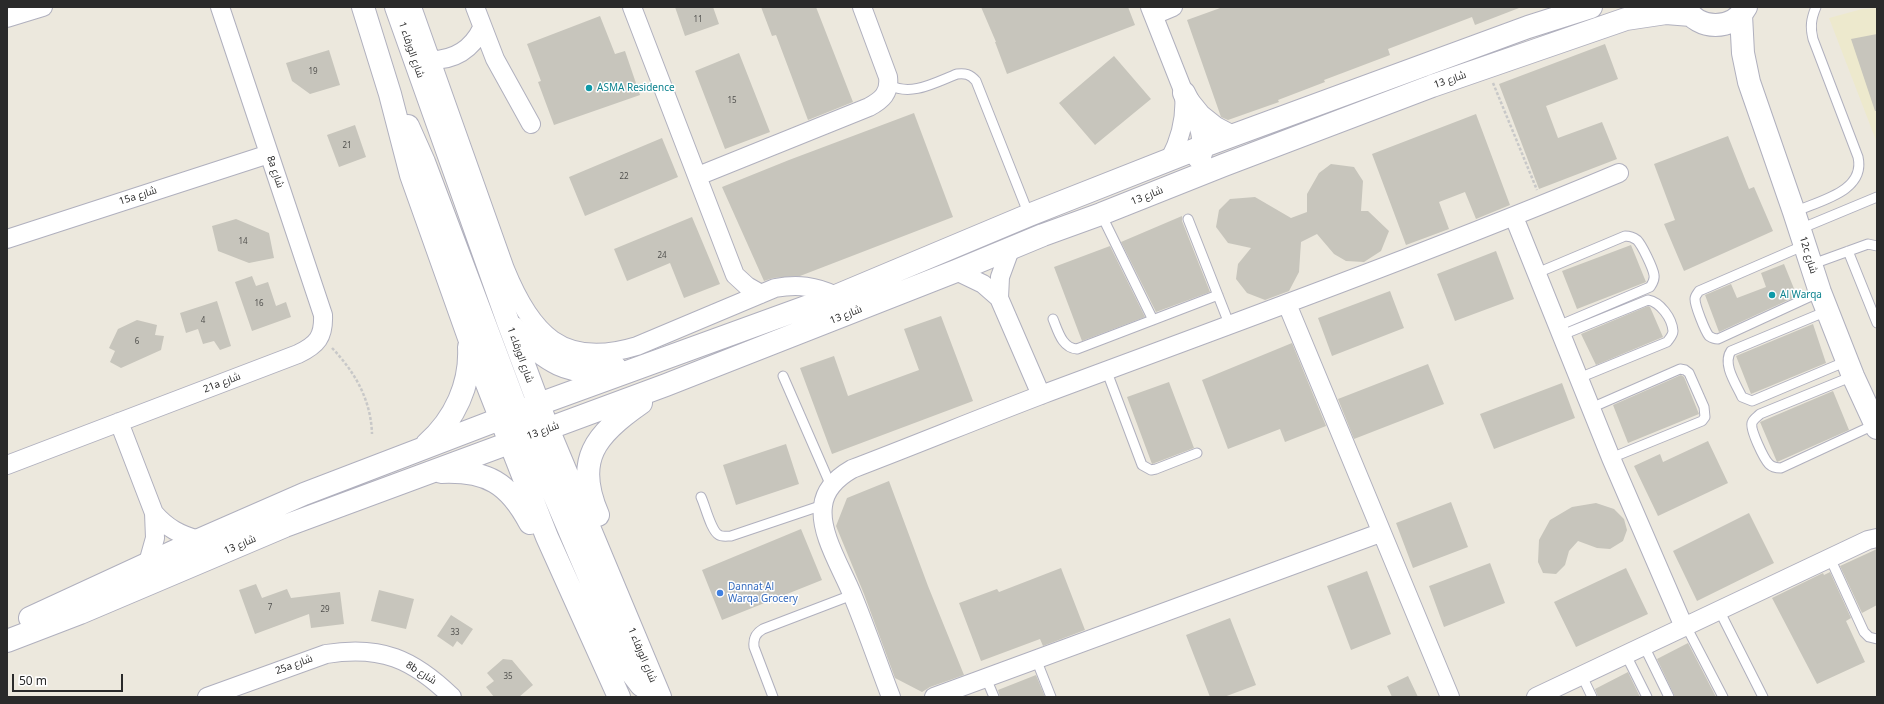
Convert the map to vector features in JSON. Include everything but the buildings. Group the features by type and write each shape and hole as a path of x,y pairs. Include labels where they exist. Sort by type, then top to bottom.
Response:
{"street":[{"path":"7,18 42,7"},
{"name":"8a شارع","path":"220,7 323,315 323,324 320,337"},
{"path":"363,7 390,94 411,175 469,338 509,415 518,422 529,436 628,668 641,685 660,697"},
{"name":"شارع الورقاء 1","path":"396,7 538,404 529,436 547,537 619,697"},
{"path":"412,7 515,293 534,324 549,338 564,346 580,351 599,354 618,352 637,346 775,288 790,285 806,286 822,289 836,296"},
{"path":"475,7 495,59 531,124"},
{"path":"632,7 735,275 747,286 761,294"},
{"path":"698,176 869,107 886,95 890,85 888,77 862,7"},
{"path":"1101,214 1124,196 1193,165 1200,157 1204,146 1205,140 1202,129 1184,93 1152,11 1174,7"},
{"path":"7,629 148,563 304,494 538,404 836,296 1029,215 1170,159 1551,14 1591,7"},
{"path":"1688,11 1704,24 1712,25 1728,23 1743,11"},
{"name":"شارع 13","path":"7,641 80,613 285,526 666,385 956,271 1011,247 1101,214 1224,165 1432,86 1626,19 1688,11"},
{"name":"12c شارع","path":"1743,11 1743,53 1748,78 1823,301 1850,369 1876,425"},
{"name":"12c شارع","path":"1712,25 1728,45 1748,78"},
{"path":"431,60 449,58 466,50 473,44 482,28"},
{"path":"1184,93 1201,114 1216,126 1234,135"},
{"path":"1170,159 1180,138 1184,116 1184,93"},
{"path":"390,94 424,162 509,415"},
{"name":"15a شارع","path":"7,239 269,154"},
{"path":"888,696 852,595 825,532 822,518 823,505 830,486 840,476 852,469 1041,395 1230,326 1514,217 1619,173"},
{"path":"1514,217 1611,458 1685,627"},
{"path":"999,298 1000,277 1011,247"},
{"path":"956,271 983,284 999,298 1041,395"},
{"path":"719,312 732,290 735,275"},
{"path":"1286,304 1450,697"},
{"path":"508,322 536,351 556,364 567,368 600,370 635,360 654,361"},
{"name":"21a شارع","path":"7,465 298,354 310,348 320,337"},
{"path":"422,448 444,426 460,399 468,369 469,338"},
{"path":"598,551 601,544 602,530 589,490 588,479 590,457 602,436 611,426 666,385"},
{"path":"119,422 154,513 155,538 148,563"},
{"name":"شارع الورقاء 1","path":"529,436 598,551 660,697"},
{"path":"426,474 459,472 496,481 516,499 534,530 547,537"},
{"path":"154,513 174,531 199,540"},
{"path":"934,697 1380,532"},
{"path":"1536,697 1874,537"},
{"name":"25a شارع","path":"207,697 326,654 346,651 366,651 385,654"},
{"name":"8b شارع","path":"385,654 411,664 434,679 452,697"}],"lane":[{"path":"1802,238 1855,180 1859,169 1858,157 1810,28 1816,7"},
{"path":"890,85 896,89 910,90 957,74 964,73 971,75 976,80 1029,215"},
{"path":"1823,301 1718,339 1709,336 1695,302 1699,291 1877,198"},
{"path":"1101,214 1153,320"},
{"path":"1188,219 1230,326"},
{"path":"1537,273 1625,236 1632,236 1639,241 1652,270 1654,276 1650,287 1560,330"},
{"path":"1802,238 1848,251 1868,244 1877,246"},
{"path":"1848,251 1877,323"},
{"path":"1053,319 1066,345 1071,349 1077,349 1218,295"},
{"path":"1560,330 1648,300 1655,301 1661,305 1673,330 1672,337 1667,342 1579,378"},
{"path":"1823,301 1731,351 1727,362 1742,397 1752,401 1850,369"},
{"path":"1591,408 1680,369 1689,372 1704,407 1705,417 1702,420 1611,458"},
{"path":"1850,369 1755,417 1752,423 1754,434 1769,464 1774,468 1781,468 1876,425"},
{"path":"1107,372 1142,465 1151,470 1156,469 1197,453"},
{"path":"783,376 830,486"},
{"path":"701,497 714,530 719,535 725,536 731,536 823,505"},
{"path":"1830,558 1864,632 1877,639"},
{"path":"773,697 754,647 754,638 756,634 763,629 852,595"},
{"path":"1719,610 1763,697"},
{"path":"1685,627 1723,697"},
{"path":"1644,646 1669,697"},
{"path":"1626,655 1647,697"},
{"path":"1036,659 1051,697"},
{"path":"1582,676 1592,697"},
{"path":"986,678 994,697"}],"path":[{"path":"1486,68 1543,205"},
{"path":"320,337 340,357 356,379 369,409 372,434"}],"shaded area":[{"path":"1877,8 1877,143 1829,18 1862,9"}],"place":[{"name":"ASMA Residence","path":"589,88"},
{"name":"Al Warqa","path":"1772,295"},
{"name":"Dannat Al Warqa Grocery","path":"720,593"}]}
